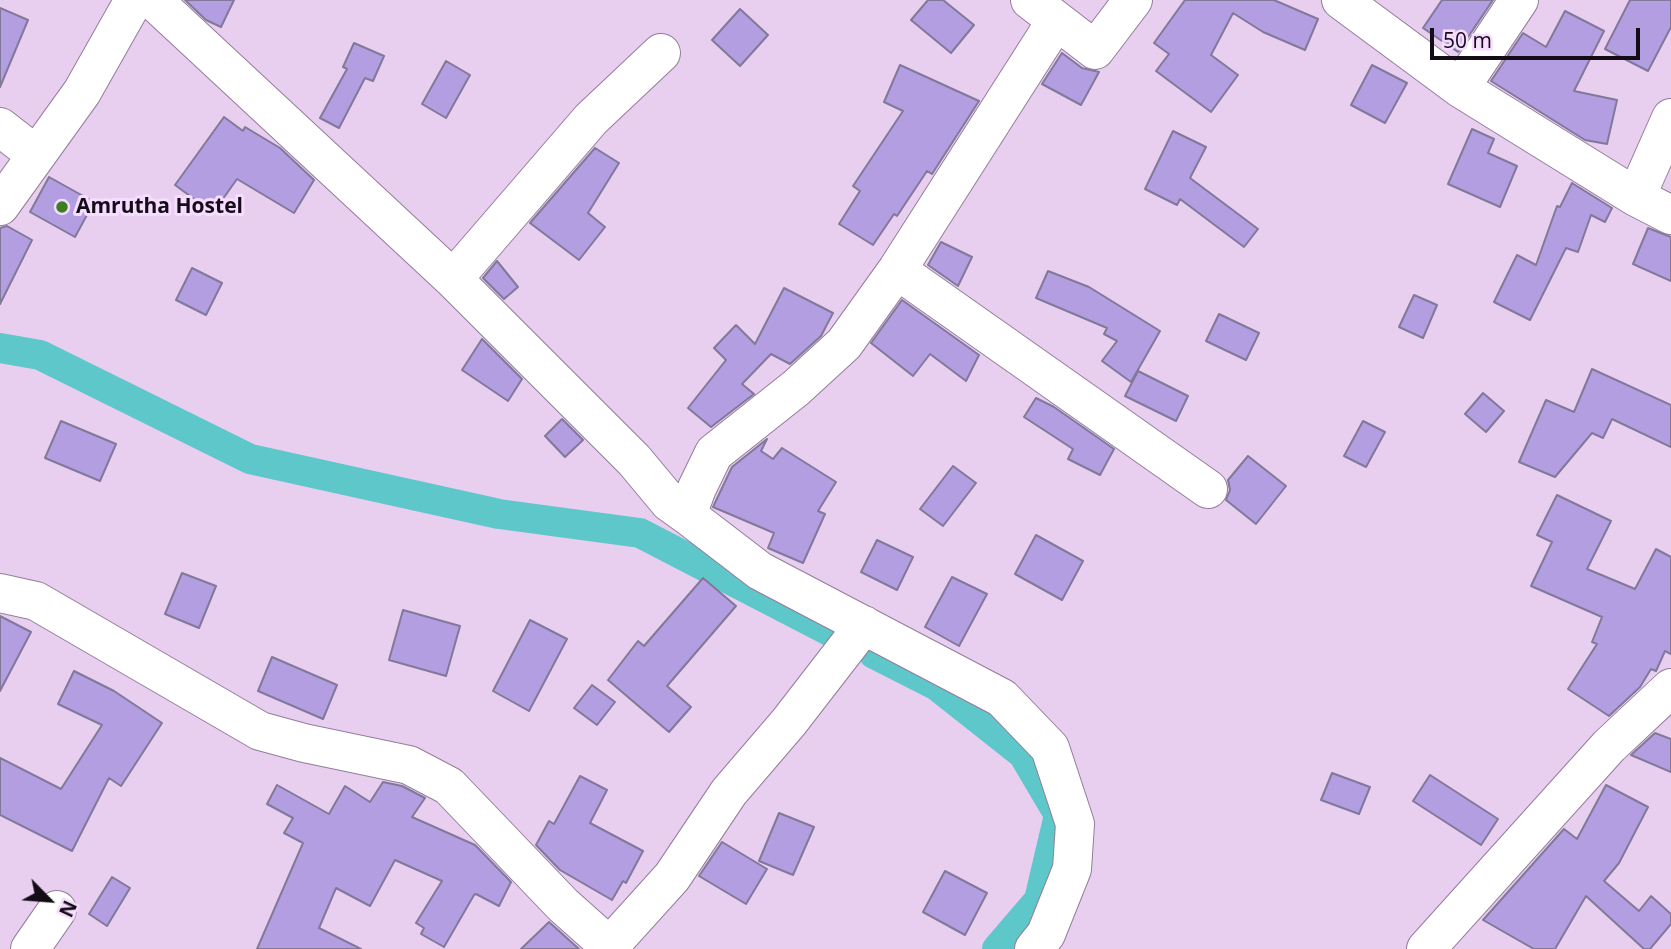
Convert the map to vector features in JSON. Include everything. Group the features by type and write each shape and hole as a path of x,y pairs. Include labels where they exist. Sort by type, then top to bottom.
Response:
{"street":[{"path":"0,206 82,92 134,0"},
{"path":"153,0 453,279 634,460 668,502 760,571 1002,698 1050,748 1075,824 1072,869 1046,934 1034,949"},
{"path":"687,515 714,453 796,388 844,344 897,270 1043,11 1095,50 1133,0"},
{"path":"1341,0 1460,88 1636,197 1671,215"},
{"path":"1460,88 1519,0"},
{"path":"453,279 591,119 661,53"},
{"path":"1636,197 1671,118"},
{"path":"0,127 36,155"},
{"path":"897,270 1208,489"},
{"path":"0,593 36,601 260,731 410,765 450,786 553,895 608,948 672,877 729,792 789,722 864,625"},
{"path":"1426,949 1609,746 1671,688"},
{"path":"30,949 57,910"}],"building":[{"path":"185,0 234,0 221,27 206,20"},
{"path":"928,0 943,0 974,25 951,53 911,20"},
{"path":"1185,0 1274,0 1318,19 1305,50 1263,32 1233,13 1211,55 1238,75 1211,112 1156,71 1169,54 1154,43"},
{"path":"1442,0 1493,0 1458,52 1423,28"},
{"path":"1630,0 1671,0 1671,27 1648,71 1605,49"},
{"path":"0,8 28,20 0,87"},
{"path":"740,9 768,35 740,66 712,40"},
{"path":"1565,11 1604,31 1574,91 1617,100 1607,144 1585,140 1491,81 1523,33 1546,47"},
{"path":"354,43 384,56 373,81 365,78 339,128 320,118 347,69 343,67"},
{"path":"1062,53 1082,68 1099,72 1081,105 1042,84"},
{"path":"446,61 470,75 446,118 422,104"},
{"path":"900,65 979,101 932,174 927,171 897,216 894,214 873,245 839,224 860,191 853,186 903,111 884,102"},
{"path":"1372,65 1407,83 1385,123 1351,105"},
{"path":"224,117 243,131 245,127 280,148 314,180 294,213 237,179 213,213 175,185"},
{"path":"1472,129 1494,139 1488,153 1517,166 1500,207 1448,184"},
{"path":"1173,131 1206,147 1190,178 1258,229 1244,247 1180,199 1177,205 1145,189"},
{"path":"595,148 619,163 588,213 605,227 579,260 530,223"},
{"name":"Amrutha Hostel","path":"49,177 94,202 75,237 30,212"},
{"path":"1572,183 1612,208 1605,222 1591,215 1578,252 1566,248 1530,320 1494,302 1517,255 1536,265 1557,206 1560,207"},
{"path":"7,226 32,240 0,304 0,228"},
{"path":"1648,228 1671,237 1671,281 1633,264"},
{"path":"941,242 972,257 958,286 928,265"},
{"path":"497,261 518,287 504,299 483,278"},
{"path":"192,268 222,283 206,315 176,300"},
{"path":"1048,271 1089,287 1160,331 1131,382 1102,361 1117,341 1104,334 1107,328 1036,298"},
{"path":"784,288 833,313 821,336 790,364 771,354 742,384 754,394 711,427 688,408 726,360 714,348 736,325 755,344"},
{"path":"1414,295 1437,305 1423,338 1399,327"},
{"path":"902,300 979,355 966,381 930,354 913,376 871,343"},
{"path":"1219,314 1259,333 1246,360 1206,341"},
{"path":"482,339 522,379 508,401 462,370"},
{"path":"1592,369 1671,405 1671,447 1612,419 1603,438 1592,433 1555,477 1519,462 1546,400 1574,412"},
{"path":"1138,371 1188,396 1176,421 1125,396"},
{"path":"1483,393 1504,411 1486,432 1465,414"},
{"path":"1036,398 1054,407 1114,449 1100,475 1068,459 1073,449 1024,417"},
{"path":"562,419 583,440 565,457 545,436"},
{"path":"61,421 116,444 100,481 45,458"},
{"path":"1363,421 1385,432 1366,467 1344,456"},
{"path":"767,439 761,451 773,459 782,448 836,482 818,511 825,514 803,563 768,548 774,533 713,507 732,467"},
{"path":"1248,456 1286,486 1256,524 1226,500 1230,490 1228,480"},
{"path":"953,466 976,483 943,526 920,509"},
{"path":"1557,495 1611,521 1587,569 1635,589 1656,549 1671,557 1671,654 1665,651 1656,671 1651,669 1640,687 1609,716 1568,689 1597,644 1592,642 1602,617 1531,586 1552,542 1537,535"},
{"path":"1036,535 1083,561 1062,600 1015,574"},
{"path":"877,540 913,557 897,590 861,572"},
{"path":"182,573 216,586 199,628 165,614"},
{"path":"952,577 987,594 959,646 925,627"},
{"path":"703,578 736,606 667,686 691,707 669,732 608,680 638,641 644,646"},
{"path":"403,610 460,626 446,676 389,660"},
{"path":"0,616 31,632 0,691"},
{"path":"530,620 567,639 529,711 493,691"},
{"path":"272,657 337,685 323,719 258,691"},
{"path":"74,671 114,691 162,723 121,786 109,778 72,851 0,815 0,758 61,789 102,725 58,704"},
{"path":"592,685 615,702 597,725 574,708"},
{"path":"1655,733 1671,739 1671,772 1631,755"},
{"path":"1332,773 1370,787 1359,814 1321,800"},
{"path":"1430,775 1498,819 1481,845 1413,801"},
{"path":"580,776 607,790 590,823 643,851 626,883 623,881 612,900 560,870 536,845 549,821 554,824"},
{"path":"383,782 402,786 425,798 412,817 475,845 511,882 499,906 474,895 444,947 421,934 424,928 416,923 442,881 395,860 370,906 336,888 319,928 361,949 257,949 303,843 284,833 293,818 267,804 277,785 329,814 345,786 370,802"},
{"path":"1606,785 1648,807 1619,863 1604,881 1639,911 1651,896 1671,914 1671,924 1650,949 1644,949 1586,896 1555,949 1534,949 1483,920 1564,829 1577,839"},
{"path":"779,813 814,827 793,875 759,861"},
{"path":"722,842 767,869 746,904 699,876"},
{"path":"945,871 987,893 965,935 923,912"},
{"path":"112,877 130,888 107,926 89,914"},
{"path":"549,922 579,949 521,949"}],"waterway":[{"path":"0,348 40,355 250,459 499,514 640,533 833,633"},
{"path":"874,654 937,686 1023,754 1059,815 1039,900 997,949"}],"place":[{"name":"Amrutha Hostel","path":"62,207"}]}
